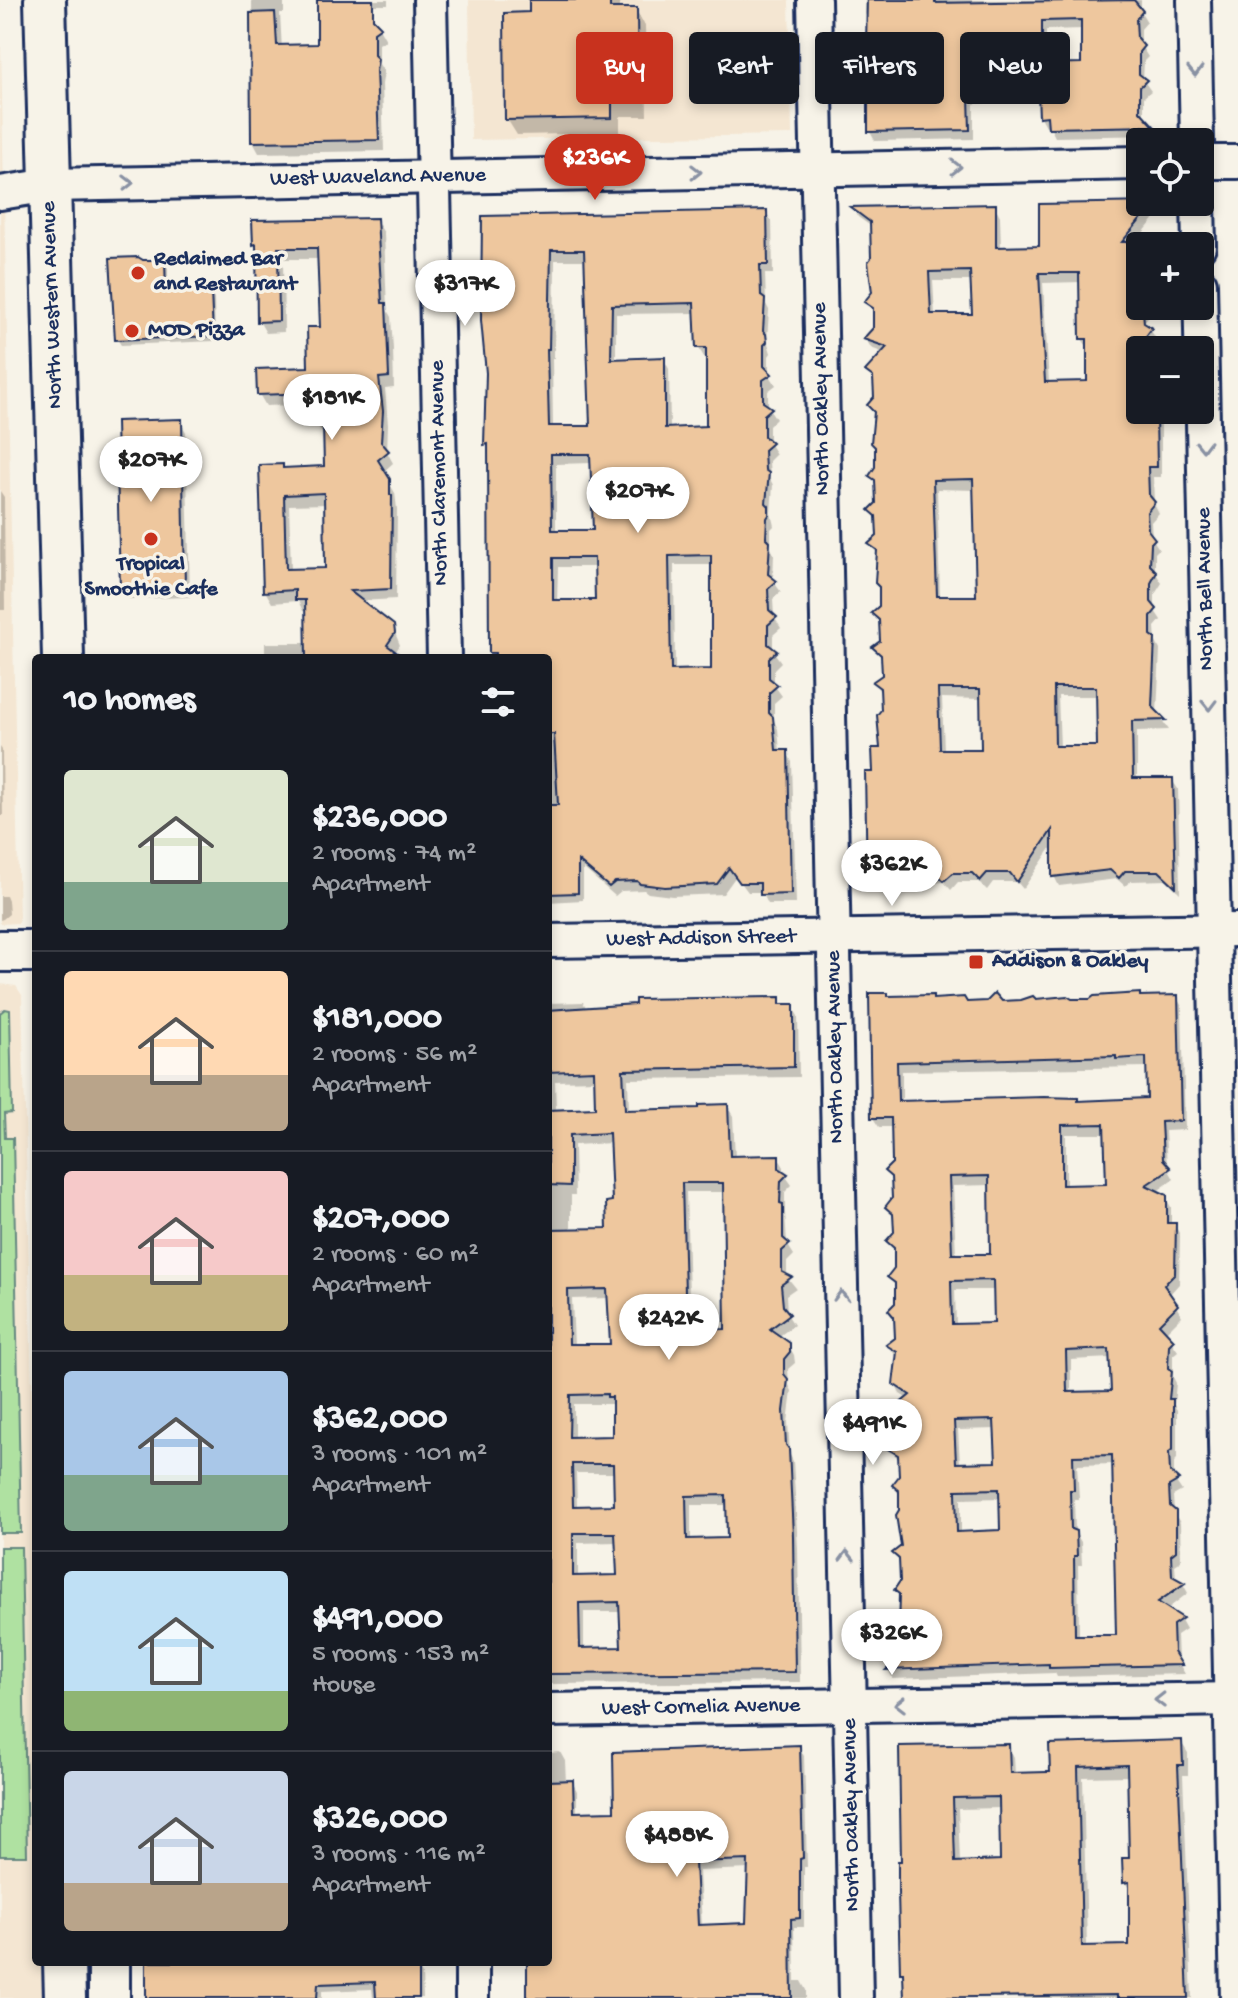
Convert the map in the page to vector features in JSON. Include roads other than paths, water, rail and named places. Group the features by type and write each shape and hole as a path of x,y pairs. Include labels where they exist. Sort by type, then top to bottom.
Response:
{"main road":[{"name":"North Western Avenue","path":"45,0 63,654"},
{"path":"0,951 32,951"},
{"path":"64,1966 65,1998"},
{"path":"109,1966 109,1998"}],"street":[{"name":"North Claremont Avenue","path":"430,0 444,654"},
{"name":"North Oakley Avenue","path":"814,0 856,1998"},
{"path":"1194,0 1197,128"},
{"path":"1214,162 1238,162"},
{"name":"West Waveland Avenue","path":"0,193 50,185 1126,163"},
{"name":"North Bell Avenue","path":"1201,320 1226,930 1237,1998"},
{"name":"West Addison Street","path":"552,941 1226,930"},
{"name":"West Cornelia Avenue","path":"552,1710 1234,1699"},
{"path":"472,1966 472,1998"}],"place":[{"name":"Reclaimed Bar and Restaurant","path":"138,273"},
{"name":"MOD Pizza","path":"132,331"},
{"name":"Tropical Smoothie Cafe","path":"151,539"},
{"name":"Addison & Oakley","path":"976,962"}]}
